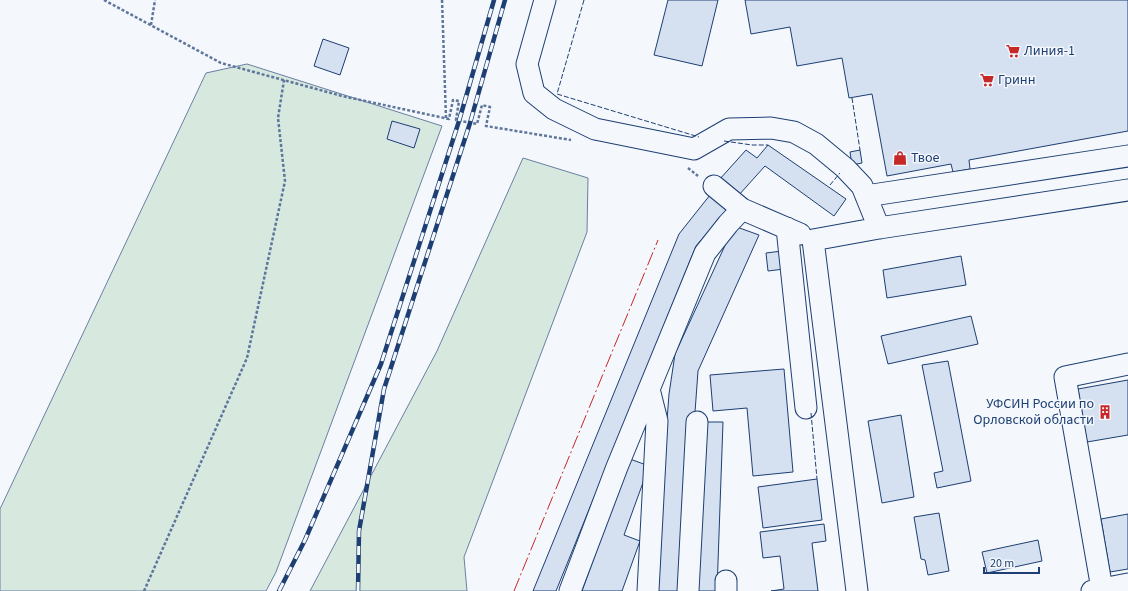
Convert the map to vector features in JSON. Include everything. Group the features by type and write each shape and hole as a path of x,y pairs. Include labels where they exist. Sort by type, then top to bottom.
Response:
{"lane":[{"path":"545,0 527,64 534,93 554,108 595,129 694,149 729,129 771,128 794,132 816,144 845,168 862,186 879,228"},
{"path":"866,196 1128,156"},
{"path":"714,186 742,209 813,240 879,228 1128,190"},
{"path":"570,591 617,467 705,253 742,209"},
{"path":"787,228 806,408"},
{"path":"813,240 857,591"},
{"path":"1128,364 1065,377 1097,590 1128,584"},
{"path":"648,591 657,421 649,390"},
{"path":"688,591 698,422"}],"path":[{"path":"104,0 221,63 342,96 449,119 453,100 459,100 456,120 477,124 482,105 490,107 486,126 574,141"},
{"path":"151,25 155,0"},
{"path":"442,0 446,118"},
{"path":"144,591 247,358 285,181 278,118 284,80"}],"shaded area":[{"path":"247,64 442,126 276,572 266,591 0,591 0,509 206,73"},
{"path":"523,158 588,178 587,232 464,557 467,591 310,591 437,351"}],"building":[{"path":"668,0 718,0 702,66 654,55"},
{"name":"Гринн","path":"745,0 1128,0 1128,131 969,160 970,169 953,172 951,164 887,176 872,94 849,98 842,58 797,66 790,27 751,34"},
{"path":"323,39 349,48 340,75 314,66"},
{"path":"392,121 420,129 414,148 387,139"},
{"path":"768,145 846,199 834,216 765,166 738,196 719,180 746,150 757,158"},
{"path":"860,150 862,163 852,165 850,152"},
{"path":"710,195 728,209 696,246 556,591 533,591 679,234"},
{"path":"734,226 759,235 698,371 682,591 654,591 669,394 675,354"},
{"path":"782,251 784,269 768,271 766,253"},
{"path":"961,256 966,285 887,298 883,270"},
{"path":"971,316 978,344 888,364 881,336"},
{"path":"948,361 971,481 937,488 934,473 943,471 922,365"},
{"path":"784,369 793,472 753,476 747,408 713,411 710,375"},
{"name":"УФСИН России по Орловской области","path":"1128,380 1128,435 1087,442 1078,389"},
{"path":"901,415 914,497 882,503 868,421"},
{"path":"702,422 723,422 717,591 694,591"},
{"path":"630,459 649,466 624,535 640,541 622,591 582,591"},
{"path":"817,479 822,520 763,528 758,487"},
{"path":"939,513 949,571 928,575 925,560 921,559 914,517"},
{"path":"1128,514 1128,569 1110,572 1101,519"},
{"path":"824,524 826,541 812,543 818,591 771,591 784,589 780,556 763,558 760,532"},
{"path":"1038,540 1042,561 987,573 982,552"}],"railway":[{"path":"279,591 305,540 381,364 459,121 494,0"},
{"path":"358,591 359,531 384,389 470,123 505,0"}],"fence":[{"path":"584,0 557,94 699,137"},
{"path":"852,98 860,150"},
{"path":"724,141 752,145 768,145"},
{"path":"830,185 840,173"},
{"path":"811,413 817,479"}],"power":[{"path":"514,591 658,240"}],"place":[{"name":"Линия-1","path":"1013,51"},
{"name":"Гринн","path":"987,80"},
{"name":"Твое","path":"900,158"},
{"name":"УФСИН России по Орловской области","path":"1105,412"}]}
